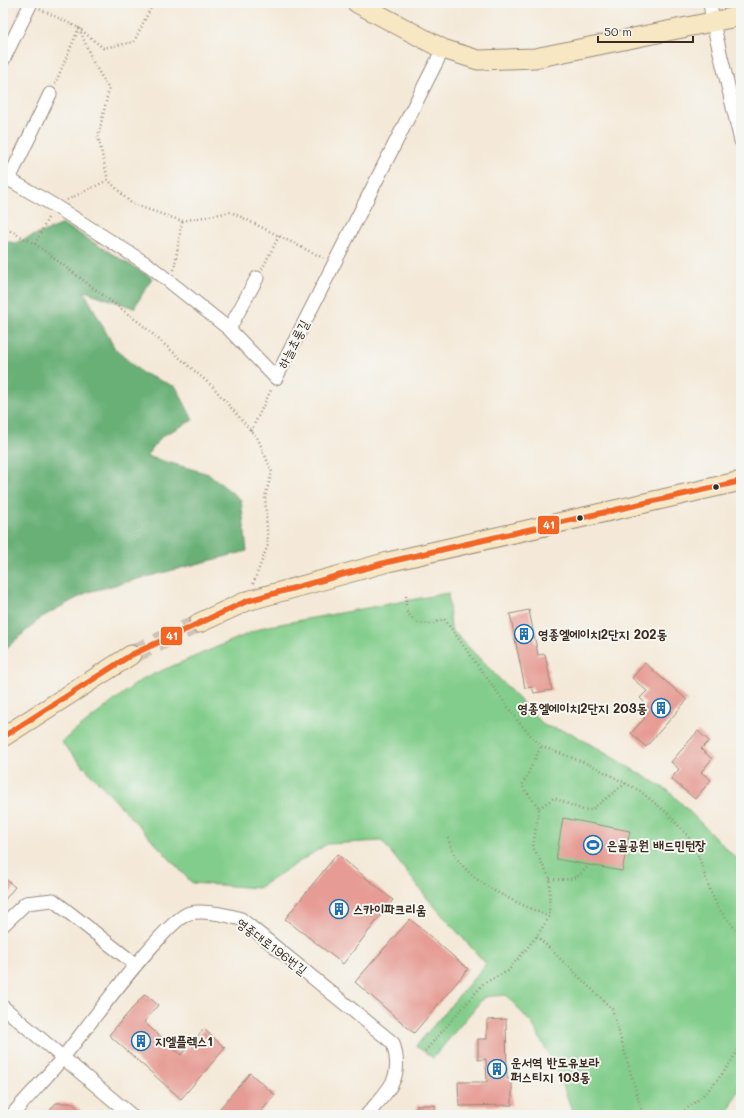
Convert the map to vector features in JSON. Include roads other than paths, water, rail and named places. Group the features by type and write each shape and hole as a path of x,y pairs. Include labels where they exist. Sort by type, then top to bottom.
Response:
{"main road":[{"path":"358,3 442,49 478,60 535,58 741,16"},
{"path":"199,623 247,602 388,562 741,481"},
{"path":"3,738 131,655"}],"street":[{"path":"710,3 713,22 741,141"},
{"path":"3,60 33,5"},
{"name":"하늘초롱길","path":"6,178 150,266 229,329 276,378 442,49"},
{"path":"6,178 50,94"},
{"path":"229,329 257,278"},
{"path":"3,925 26,903 53,900 136,965"},
{"name":"영종대로196번길","path":"12,1115 64,1057 136,965 175,920 189,912 223,914 241,919 393,1043 398,1060 395,1080 366,1115"},
{"path":"3,1007 131,1115"}],"tunnel":[{"path":"131,655 199,623"}],"place":[{"name":"영종엘에이치2단지 202동","path":"524,634"},
{"name":"영종엘에이치2단지 203동","path":"661,708"},
{"name":"은골공원 배드민턴장","path":"593,845"},
{"name":"스카이파크리움","path":"339,909"},
{"name":"지엘플렉스1","path":"141,1041"},
{"name":"운서역 반도유보라 퍼스티지 103동","path":"497,1069"}]}
